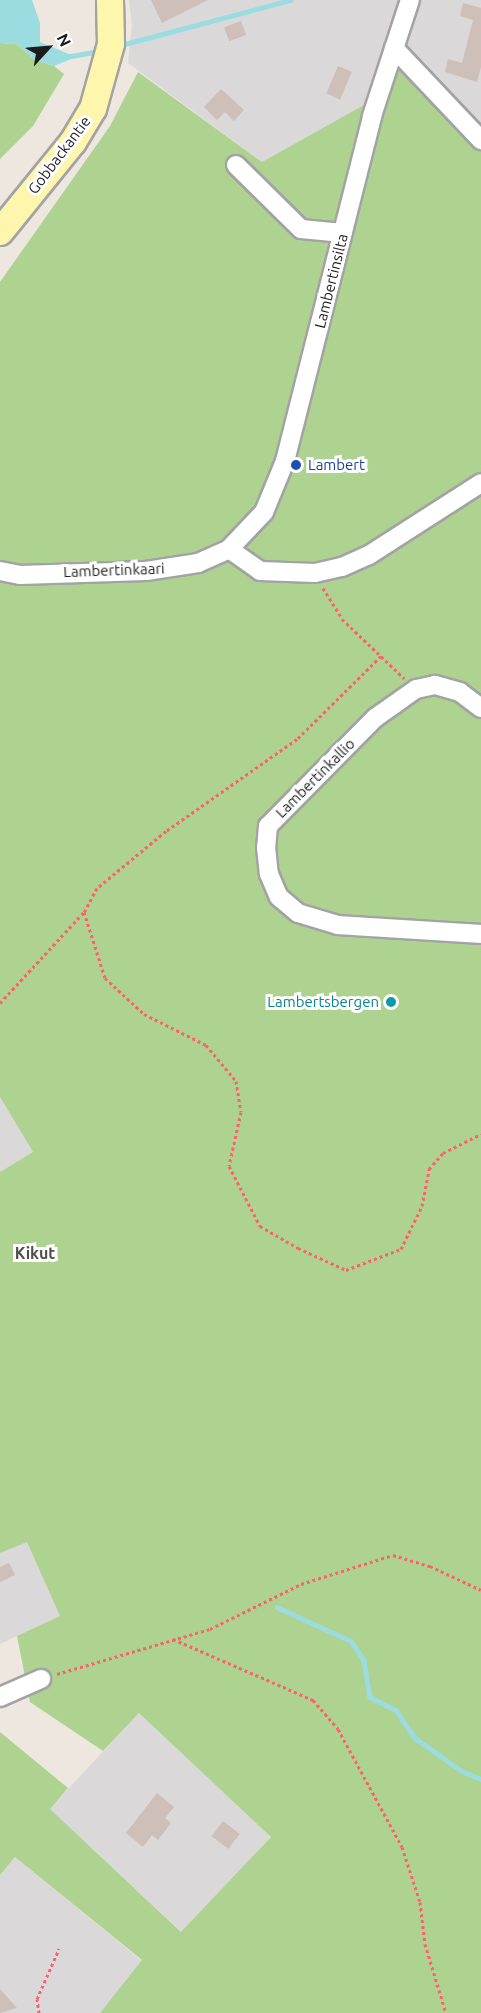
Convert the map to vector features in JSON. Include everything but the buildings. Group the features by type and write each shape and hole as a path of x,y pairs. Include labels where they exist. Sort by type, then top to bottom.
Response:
{"street":[{"name":"Gobbackantie","path":"0,232 73,142 93,109 111,44 110,0"},
{"name":"Lambertinsilta","path":"229,549 264,512 285,461 343,233 394,48 410,0"},
{"path":"394,48 481,140"},
{"path":"236,165 292,223 314,232 343,233"},
{"path":"229,549 260,571 315,573 342,567 369,555 481,483"},
{"name":"Lambertinkaari","path":"0,571 20,575 156,570 198,563 229,549"},
{"path":"416,689 435,685 460,692 481,708"},
{"name":"Lambertinkallio","path":"416,689 375,718 268,826 266,847 269,874 279,897 298,913 338,925 481,934"},
{"path":"0,1697 41,1679"}],"path":[{"path":"315,573 342,619 416,689"},
{"path":"0,1002 84,912 97,888 166,831 297,740 381,656"},
{"path":"84,912 105,978 144,1014 206,1045 236,1081 241,1112 229,1166 260,1226 346,1270 379,1259 401,1249 422,1206 429,1169 443,1153 481,1134"},
{"path":"41,1679 210,1629 301,1584 393,1556 430,1566 481,1590"},
{"path":"173,1639 313,1700 338,1729 402,1847 420,1902 425,1944 446,2013"},
{"path":"39,2013 37,1999 59,1949"}],"shaded area":[{"path":"129,0 481,0 481,123 402,41 371,101 262,162 128,63 132,24"},
{"path":"0,1097 33,1152 0,1172"},
{"path":"27,1541 61,1616 0,1644 0,1553"},
{"path":"139,1713 271,1836 182,1932 50,1809"},
{"path":"15,1857 142,1961 100,2013 0,2013 0,1875"}],"green space":[{"path":"402,40 481,123 481,2013 100,2013 142,1960 15,1857 0,1875 0,1732 68,1788 50,1809 181,1932 271,1837 139,1713 103,1751 30,1702 17,1636 60,1616 27,1542 0,1553 0,1172 33,1152 0,1097 0,282 110,126 138,72 262,162 371,101"},
{"path":"0,43 16,44 37,61 54,66 64,74 33,126 0,159"}],"water":[{"path":"0,0 32,0 40,23 40,42 76,57 54,66 37,61 16,44 0,43"}],"waterway":[{"path":"125,44 290,0"},
{"path":"71,56 98,51"},
{"path":"277,1607 351,1641 364,1660 370,1697 396,1710 415,1738 462,1771 481,1779"}],"place":[{"name":"Lambert","path":"296,465"},
{"name":"Lambertsbergen","path":"391,1002"}],"district":[{"name":"Kikut","path":"35,1253"}]}
